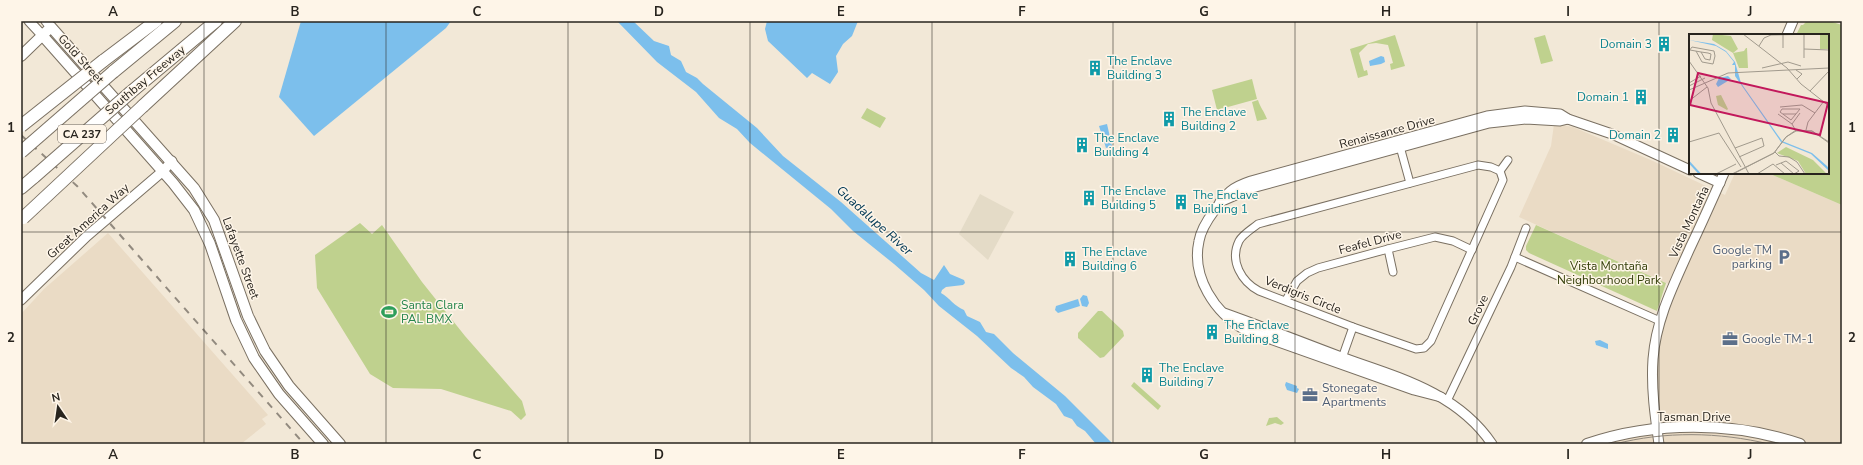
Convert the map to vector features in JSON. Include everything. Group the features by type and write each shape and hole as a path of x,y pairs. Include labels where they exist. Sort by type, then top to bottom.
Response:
{"highway":[{"path":"21,126 156,21"},
{"name":"CA 237","path":"21,152 113,72 175,21"},
{"name":"Southbay Freeway","path":"21,188 131,92 216,21"},
{"path":"22,219 235,21"}],"main road":[{"path":"21,56 42,35 49,24"},
{"name":"Gold Street","path":"49,24 106,88"},
{"name":"Gold Street","path":"42,35 96,96"},
{"name":"Lafayette Street","path":"106,88 172,161 194,188 214,220 248,316 265,352 289,386 340,444"},
{"name":"Lafayette Street","path":"96,96 183,195 202,225 244,338 254,358 275,388 323,444"},
{"name":"Tasman Drive","path":"1587,444 1623,434 1657,429 1707,427 1744,430 1800,444"}],"street":[{"name":"Gold Street","path":"29,21 42,35"},
{"path":"1787,34 1793,21"},
{"name":"Renaissance Drive","path":"1492,444 1482,429 1470,416 1444,399 1414,390 1223,313 1213,303 1207,292 1199,270 1198,251 1202,231 1220,202 1252,188 1399,145 1487,116 1506,113 1525,112 1560,114 1568,119 1601,130 1689,170"},
{"path":"1399,145 1410,182"},
{"path":"1500,171 1508,160"},
{"name":"Great America Way","path":"21,300 87,236 163,171 172,161"},
{"name":"Verdigris Circle","path":"1478,166 1491,167 1500,171 1503,180 1431,341 1424,348 1416,349 1353,327 1250,286 1240,275 1236,256 1239,241 1248,231 1258,224 1410,182 1478,166"},
{"path":"1700,174 1720,183"},
{"name":"Vista Montaña","path":"1660,444 1657,429 1652,374 1655,346 1660,321 1677,276 1724,174"},
{"name":"Grove","path":"1444,399 1515,257 1526,228"},
{"name":"Feafel Drive","path":"1286,300 1297,281 1307,273 1318,268 1388,249 1435,237 1453,241 1472,250"},
{"path":"1388,249 1394,272"},
{"path":"1515,257 1660,321"},
{"path":"1341,360 1353,327"}],"shaded area":[{"path":"1554,124 1573,127 1653,161 1725,195 1735,174 1770,174 1842,205 1842,444 1587,444 1657,429 1654,352 1673,286 1519,217 1551,146"},
{"path":"980,194 1014,212 988,260 959,234"},
{"path":"108,233 268,415 262,419 266,424 241,444 21,444 21,314 44,289"}],"green space":[{"path":"1807,21 1829,21 1842,25 1842,205 1770,174 1829,174 1829,34 1796,34 1801,25"},
{"path":"1395,35 1405,66 1391,70 1390,64 1393,63 1388,45 1376,43 1368,44 1359,53 1364,71 1367,70 1368,75 1358,78 1350,49"},
{"path":"1545,35 1553,61 1541,64 1534,38"},
{"path":"1252,79 1257,99 1217,110 1212,90"},
{"path":"1258,100 1267,119 1257,121 1252,102"},
{"path":"867,108 886,118 880,128 861,118"},
{"name":"Santa Clara PAL BMX","path":"360,223 372,234 382,225 422,282 465,336 522,401 526,415 521,420 511,411 441,389 393,388 370,374 317,288 315,255"},
{"name":"Vista Montaña Neighborhood Park","path":"1536,225 1666,283 1657,311 1529,253 1526,250 1526,246"},
{"path":"1098,311 1102,311 1123,331 1124,336 1104,357 1100,358 1078,338 1078,333"},
{"path":"1134,382 1161,406 1158,410 1131,386"},
{"path":"1277,417 1284,423 1281,425 1275,423 1266,426 1269,418"}],"water":[{"path":"301,21 451,21 446,28 314,136 279,97"},
{"path":"617,21 633,21 654,41 669,46 671,55 681,61 686,72 697,78 757,128 783,156 841,202 921,273 934,280 944,265 950,274 964,280 965,283 963,285 946,287 941,293 964,310 967,316 980,322 986,332 994,334 1013,353 1065,396 1113,444 1096,444 1085,431 1077,426 1072,419 1064,416 1056,404 1033,387 1024,377 1011,368 977,336 939,306 924,290 853,231 831,209 750,143 737,129 719,118 696,92 657,62"},
{"path":"767,21 858,21 852,36 843,44 836,56 838,72 830,84 812,73 807,78 768,41 765,29"},
{"path":"1381,56 1384,57 1385,62 1370,66 1369,61"},
{"path":"1107,124 1112,146 1106,148 1099,126"},
{"path":"1083,295 1087,296 1089,303 1087,307 1082,306 1080,299"},
{"path":"1078,299 1080,306 1058,313 1055,310 1056,306"},
{"path":"1600,340 1608,344 1608,349 1596,345 1595,341"},
{"path":"1286,382 1297,386 1299,389 1297,393 1287,390 1285,385"}],"tram line":[{"path":"1615,444 1673,435 1711,435 1769,444"}],"railway":[{"path":"21,135 77,186 304,444"}],"place":[{"name":"Domain 3","path":"1664,44"},
{"name":"The Enclave Building 3","path":"1095,68"},
{"name":"Domain 1","path":"1641,97"},
{"name":"The Enclave Building 2","path":"1169,119"},
{"name":"Domain 2","path":"1673,135"},
{"name":"The Enclave Building 4","path":"1082,145"},
{"name":"The Enclave Building 5","path":"1089,198"},
{"name":"The Enclave Building 1","path":"1181,202"},
{"name":"Google TM parking","path":"1784,257"},
{"name":"The Enclave Building 6","path":"1070,259"},
{"name":"Santa Clara PAL BMX","path":"389,312"},
{"name":"The Enclave Building 8","path":"1212,332"},
{"name":"Google TM-1","path":"1730,339"},
{"name":"The Enclave Building 7","path":"1147,375"},
{"name":"Stonegate Apartments","path":"1310,395"}],"water label":[{"name":"Guadalupe River","path":"875,220"}]}
